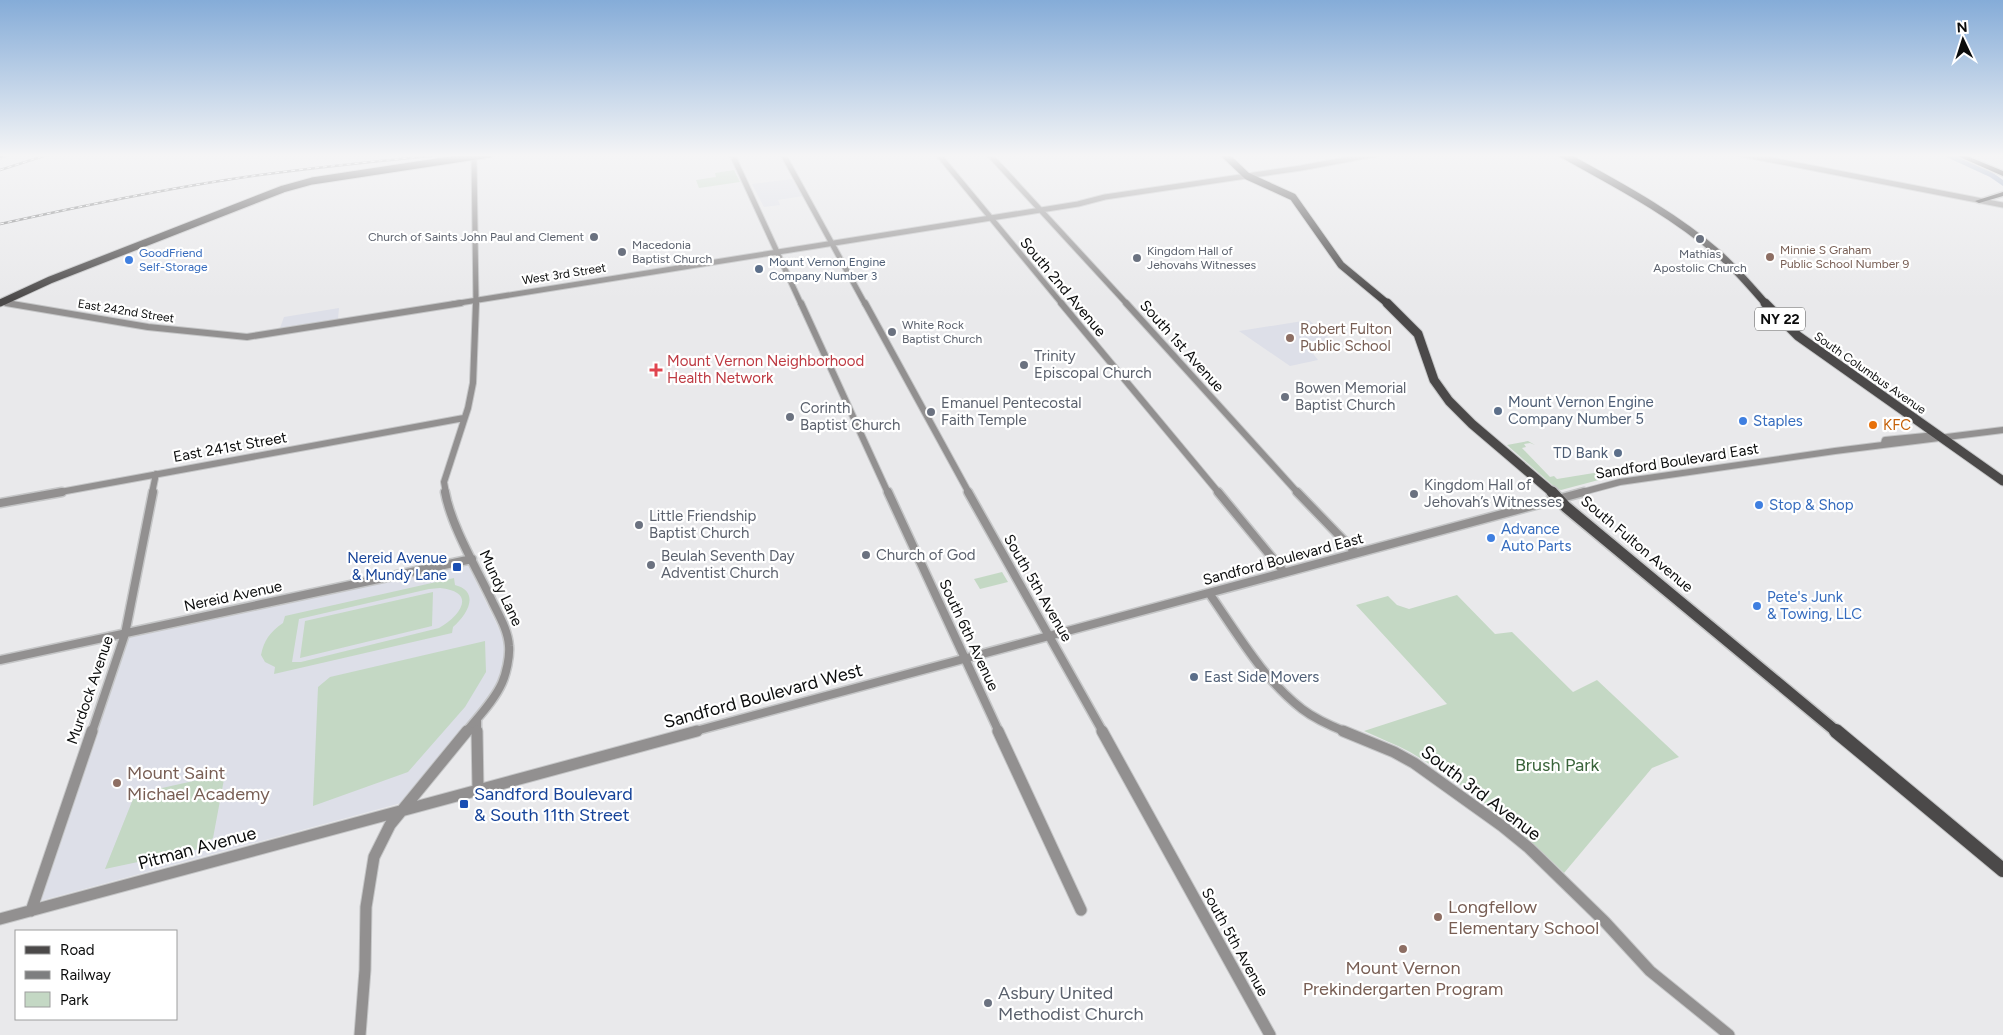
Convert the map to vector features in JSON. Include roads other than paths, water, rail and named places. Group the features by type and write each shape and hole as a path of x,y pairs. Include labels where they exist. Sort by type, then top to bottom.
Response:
{"main road":[{"path":"1,303 43,282 251,202"},
{"name":"South Fulton Avenue","path":"1297,202 1341,264 1399,313 1418,334 1434,380 1456,408 1559,499 2003,870"},
{"name":"South Columbus Avenue","path":"1644,202 1697,236 1726,260 1769,308 1798,336 2003,481"}],"street":[{"name":"Mundy Lane","path":"360,1035 365,970 366,907 374,857 384,834 477,720 506,674 509,645 503,624 447,502 444,482 472,394 476,300 475,202"},
{"name":"South 6th Avenue","path":"754,202 1080,910"},
{"name":"South 5th Avenue","path":"809,202 1270,1035"},
{"name":"South 2nd Avenue","path":"977,202 1284,572"},
{"name":"South 1st Avenue","path":"1033,202 1304,500 1356,553"},
{"name":"West 3rd Street","path":"247,337 1085,202"},
{"path":"1986,202 2003,205"},
{"name":"East 242nd Street","path":"1,303 148,327 247,337"},
{"name":"East 241st Street","path":"0,504 464,418"},
{"name":"Sandford Boulevard East","path":"1132,614 1620,482 1882,444 1892,445 2003,424"},
{"name":"Sandford Boulevard East","path":"1940,436 2003,430"},
{"name":"Murdock Avenue","path":"30,910 125,634 156,474"},
{"name":"Nereid Avenue","path":"0,660 472,560"},
{"name":"South 3rd Avenue","path":"1209,593 1264,670 1302,709 1326,724 1394,752 1414,763 1502,826 1592,909 1650,971 1729,1035"},
{"name":"Sandford Boulevard West","path":"403,810 1132,614"},
{"path":"477,720 478,790"},
{"name":"Pitman Avenue","path":"0,919 403,810"}],"railway":[{"path":"0,224 105,202"}],"place":[{"name":"Church of Saints John Paul and Clement","path":"594,237"},
{"name":"Mathias Apostolic Church","path":"1700,239"},
{"name":"Macedonia Baptist Church","path":"622,252"},
{"name":"Minnie S Graham Public School Number 9","path":"1770,257"},
{"name":"Kingdom Hall of Jehovahs Witnesses","path":"1137,258"},
{"name":"GoodFriend Self-Storage","path":"129,260"},
{"name":"Mount Vernon Engine Company Number 3","path":"759,269"},
{"name":"White Rock Baptist Church","path":"892,332"},
{"name":"Robert Fulton Public School","path":"1290,338"},
{"name":"Trinity Episcopal Church","path":"1024,365"},
{"name":"Mount Vernon Neighborhood Health Network","path":"656,370"},
{"name":"Bowen Memorial Baptist Church","path":"1285,397"},
{"name":"Mount Vernon Engine Company Number 5","path":"1498,411"},
{"name":"Emanuel Pentecostal Faith Temple","path":"931,412"},
{"name":"Corinth Baptist Church","path":"790,417"},
{"name":"Staples","path":"1743,421"},
{"name":"KFC","path":"1873,425"},
{"name":"TD Bank","path":"1618,453"},
{"name":"Kingdom Hall of Jehovah’s Witnesses","path":"1414,494"},
{"name":"Stop & Shop","path":"1759,505"},
{"name":"Little Friendship Baptist Church","path":"639,525"},
{"name":"Advance Auto Parts","path":"1491,538"},
{"name":"Church of God","path":"866,555"},
{"name":"Beulah Seventh Day Adventist Church","path":"651,565"},
{"name":"Nereid Avenue & Mundy Lane","path":"457,567"},
{"name":"Pete's Junk & Towing, LLC","path":"1757,606"},
{"name":"East Side Movers","path":"1194,677"},
{"name":"Mount Saint Michael Academy","path":"117,783"},
{"name":"Sandford Boulevard & South 11th Street","path":"464,804"},
{"name":"Longfellow Elementary School","path":"1438,917"},
{"name":"Mount Vernon Prekindergarten Program","path":"1403,949"},
{"name":"Asbury United Methodist Church","path":"988,1003"}],"park label":[{"name":"Brush Park","path":"1557,765"}]}
